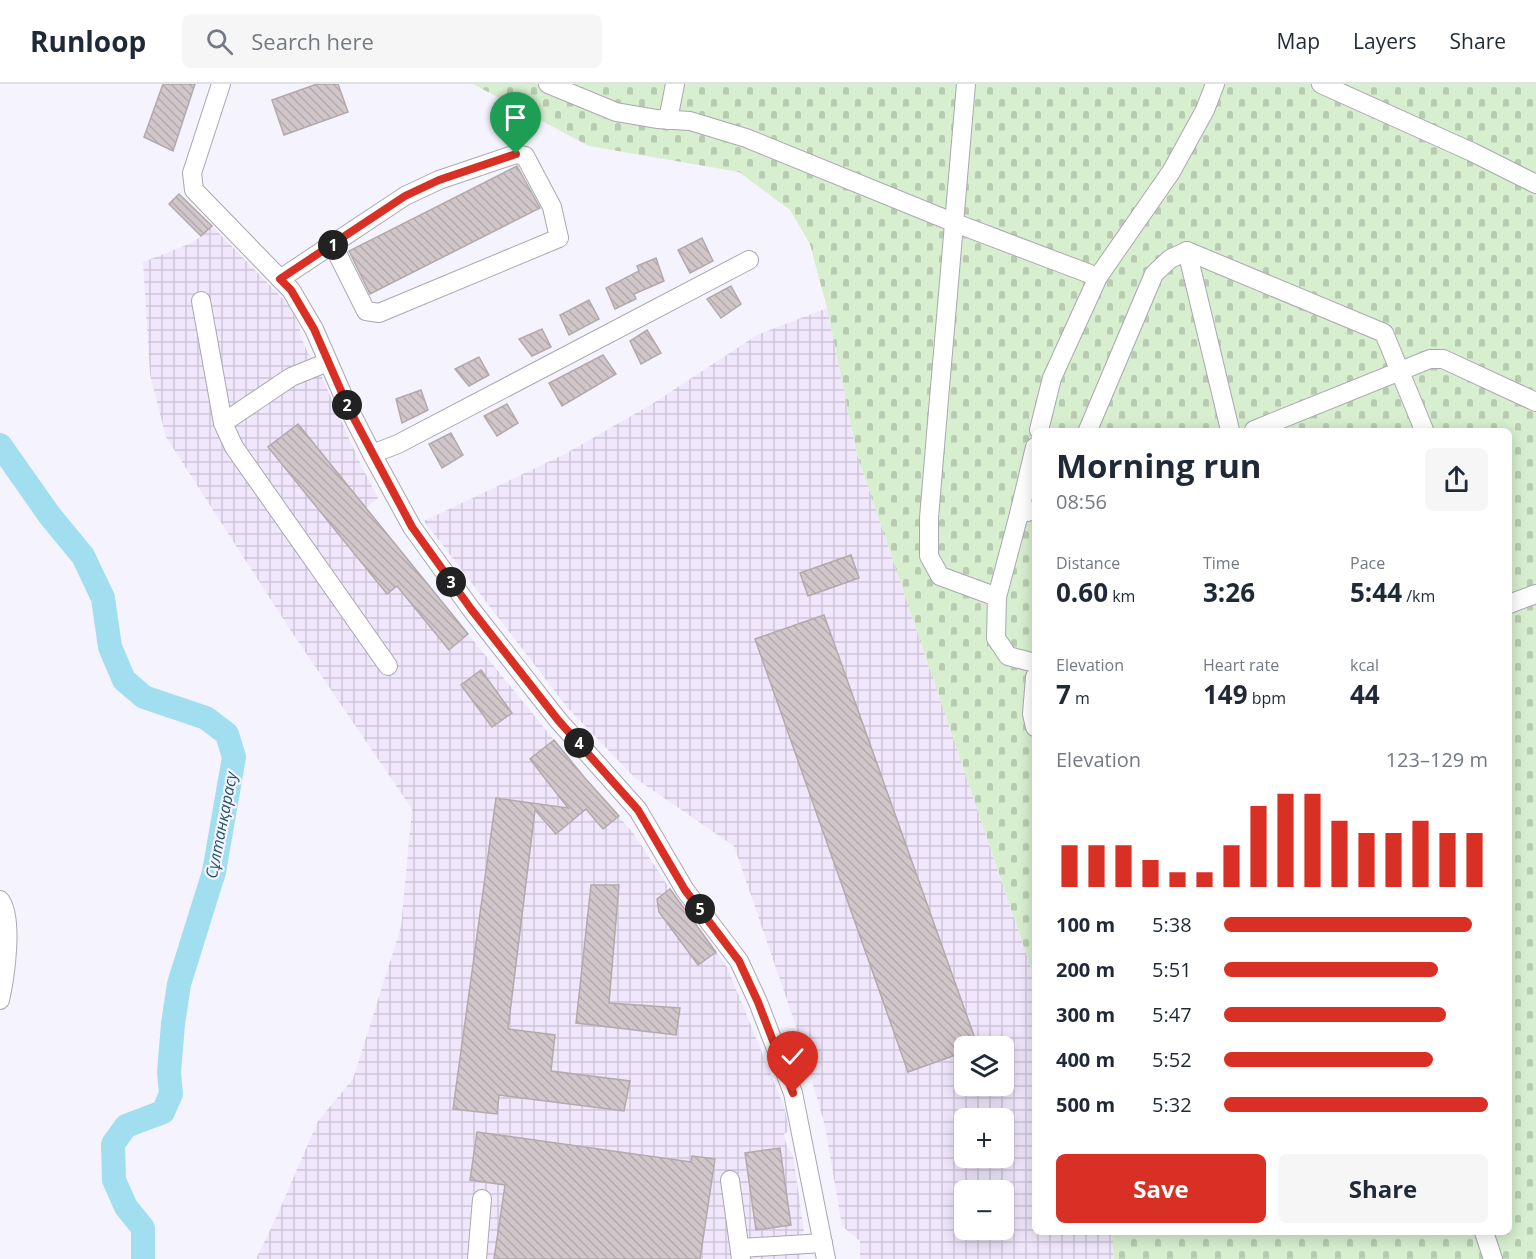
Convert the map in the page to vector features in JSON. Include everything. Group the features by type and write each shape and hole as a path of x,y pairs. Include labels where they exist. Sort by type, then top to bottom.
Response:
{"street":[{"path":"221,84 192,173 194,190 291,290 314,329 372,454 412,527 471,609 558,720 638,810 685,890 739,961 758,1002 793,1093 824,1251 741,1253 730,1180"},
{"path":"548,84 616,112 690,121 747,138 955,223 1098,277"},
{"path":"668,120 675,84"},
{"path":"966,84 935,445 929,556 940,576 997,597"},
{"path":"1040,428 1052,378 1098,277 1171,172 1205,110 1215,84"},
{"path":"1321,84 1472,152 1536,184"},
{"path":"280,279 405,196 439,180 516,154 525,156 552,207 559,238 379,313 366,311 333,245"},
{"path":"1187,251 1230,428"},
{"path":"1089,428 1154,274 1170,259 1187,251 1384,333 1423,428"},
{"path":"372,454 398,444 749,260"},
{"path":"201,301 224,423 234,447 388,666"},
{"path":"1259,428 1430,359 1443,359 1536,402"},
{"path":"224,423 291,377 328,362"},
{"path":"1032,471 1027,512 997,597 996,638 1008,656 1032,662"},
{"path":"1512,603 1536,594"},
{"path":"0,900 3,904 7,926 5,977 0,1000"},
{"path":"477,1259 482,1199"},
{"path":"1485,1235 1493,1259"}],"shaded area":[{"path":"212,226 289,305 300,327 300,335 309,355 313,357 378,498 366,508 580,772 634,834 670,889 727,967 785,1109 789,1131 784,1134 787,1147 793,1155 804,1231 798,1235 800,1259 256,1259 318,1121 353,1079 401,927 412,809 291,631 166,437 150,375 143,262 194,242"},
{"path":"827,308 857,454 1032,971 1032,1235 1112,1235 1114,1259 860,1259 860,1241 842,1226 825,1126 798,1032 734,846 635,778 567,707 424,521 565,454 652,404 757,335"}],"green space":[{"path":"473,84 1536,84 1536,1259 1114,1259 1112,1235 1512,1235 1512,428 1032,428 1032,971 857,454 827,308 810,244 790,210 739,172 589,146"}],"building":[{"path":"163,84 195,84 173,151 144,137"},
{"path":"317,84 338,84 348,112 284,135 272,100"},
{"path":"517,166 540,208 370,294 349,251"},
{"path":"179,194 212,226 201,236 169,204"},
{"path":"702,238 713,261 690,273 678,250"},
{"path":"656,258 664,281 634,294 636,299 615,309 606,288 639,271 637,266"},
{"path":"731,286 741,304 721,318 707,299"},
{"path":"589,300 599,319 569,335 560,315"},
{"path":"542,329 551,347 532,356 519,339"},
{"path":"647,330 661,353 641,364 630,341"},
{"path":"603,355 616,374 562,406 549,383"},
{"path":"479,357 489,375 469,386 455,369"},
{"path":"421,390 428,410 402,423 396,399"},
{"path":"507,404 518,423 497,436 484,416"},
{"path":"298,424 468,634 449,650 397,586 387,594 268,447"},
{"path":"451,433 463,455 442,468 429,444"},
{"path":"851,555 859,578 808,596 800,573"},
{"path":"824,615 974,1036 954,1036 954,1056 908,1072 755,639"},
{"path":"481,670 512,713 492,727 461,685"},
{"path":"554,740 619,816 603,829 586,809 556,834 535,810 508,1029 555,1035 551,1071 630,1081 624,1111 499,1095 497,1114 453,1109 496,798 568,808 530,759"},
{"path":"591,885 619,885 609,1003 680,1008 676,1035 576,1023"},
{"path":"670,889 716,952 698,965 659,912 657,899"},
{"path":"477,1132 691,1162 692,1156 715,1159 700,1259 494,1259 505,1185 470,1180"},
{"path":"780,1148 791,1225 756,1230 745,1153"}],"waterway":[{"name":"Сұлтанқарасу","path":"0,445 50,516 83,556 103,598 110,647 124,680 144,697 206,718 227,734 234,757 214,872 179,984 169,1072 171,1094 163,1112 126,1126 113,1144 114,1180 126,1207 143,1228 143,1259"}],"route":[{"path":"516,154 439,180 405,196 280,279 291,290 314,329 349,409 412,527 471,609 558,720 638,810 685,890 739,961 758,1002 793,1093"}]}
